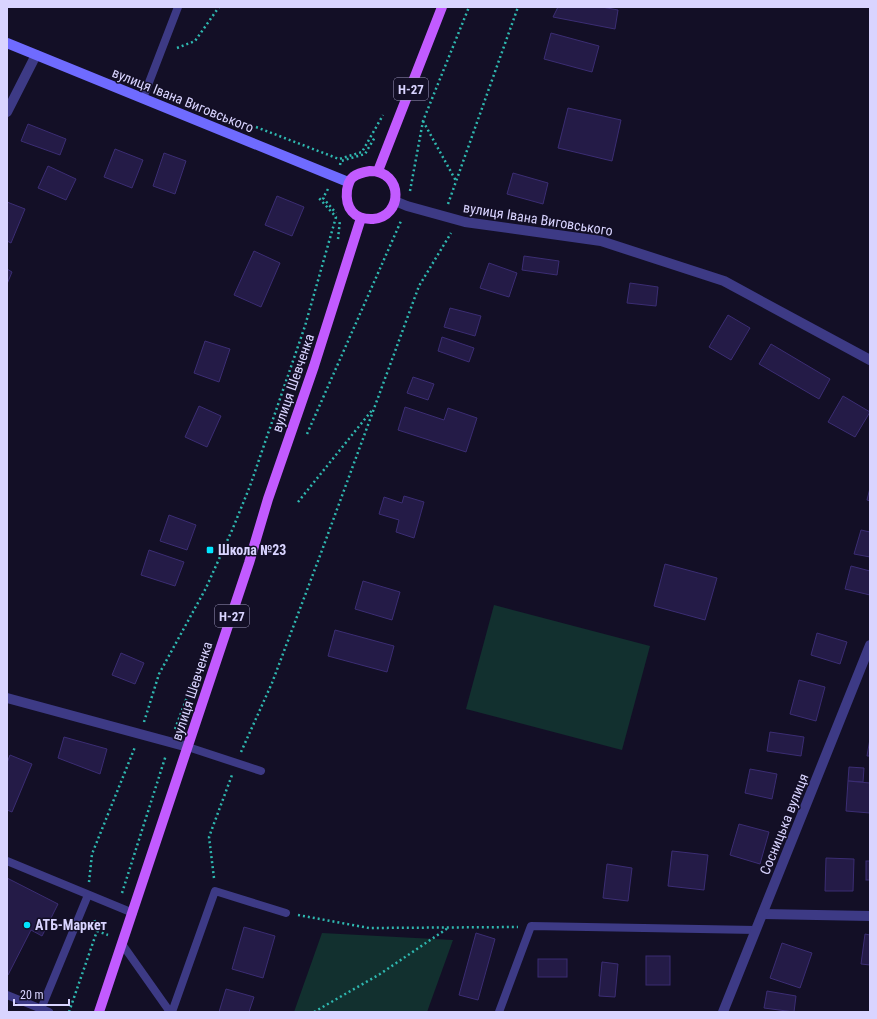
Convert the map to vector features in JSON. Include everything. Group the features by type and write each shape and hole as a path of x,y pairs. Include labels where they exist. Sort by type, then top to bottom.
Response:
{"main road":[{"name":"Н-27","path":"378,171 442,7"},
{"path":"378,171 392,180 396,187 395,201 390,211 382,216 374,219 361,218 348,206 348,182 360,173 378,171"},
{"name":"вулиця Шевченка","path":"99,1012 249,563 268,499 314,366 361,218"}],"street":[{"name":"вулиця Івана Виговського","path":"7,43 348,182"},
{"path":"7,112 36,55"},
{"name":"вулиця Івана Виговського","path":"395,201 407,206 444,215 472,224 601,241 724,281 870,360"},
{"name":"Сосницька вулиця","path":"723,1012 870,645"},
{"path":"7,698 188,747"},
{"path":"763,914 870,916"}],"lane":[{"path":"143,98 178,7"},
{"path":"188,747 261,771"},
{"path":"7,861 133,913"},
{"path":"171,1012 215,891 286,913"},
{"path":"7,994 45,1011 88,895"},
{"path":"499,1012 531,926 756,930"},
{"path":"122,944 171,1012"}],"path":[{"path":"160,55 195,41 219,7"},
{"path":"306,438 407,206 423,121 469,7"},
{"path":"444,215 518,7"},
{"path":"339,159 362,152 383,114"},
{"path":"423,121 456,181"},
{"path":"338,241 340,218 323,198 341,161 365,154"},
{"path":"69,1012 97,931 88,895 92,854 140,734 159,674 206,588 250,486 305,326 336,217 319,198"},
{"path":"215,891 209,838 236,763 272,683 419,286 458,220"},
{"path":"298,502 375,407"},
{"path":"106,942 170,742 192,683"},
{"path":"286,913 369,928 531,926"},
{"path":"314,1012 380,974 448,927"},
{"path":"97,931 108,935"}],"green space":[{"path":"494,605 650,646 622,750 466,709"},
{"path":"322,933 453,940 427,1012 294,1012"}],"building":[{"path":"558,7 602,7 618,10 615,29 553,17"},
{"path":"551,33 599,46 592,72 544,59"},
{"path":"568,108 621,120 612,161 558,148"},
{"path":"28,124 66,139 60,155 21,141"},
{"path":"115,149 143,160 132,188 104,177"},
{"path":"164,153 186,161 175,194 153,186"},
{"path":"48,166 76,179 66,200 38,188"},
{"path":"513,173 548,183 543,204 507,194"},
{"path":"277,196 304,207 292,236 265,225"},
{"path":"7,202 25,209 11,243 7,241"},
{"path":"254,251 280,263 261,307 234,295"},
{"path":"524,256 559,261 557,275 522,270"},
{"path":"489,263 517,273 509,297 480,288"},
{"path":"7,269 12,272 7,284"},
{"path":"630,283 658,287 656,306 627,303"},
{"path":"450,308 481,316 475,336 444,327"},
{"path":"728,315 750,328 731,360 709,347"},
{"path":"442,337 474,348 469,362 438,351"},
{"path":"205,341 230,349 219,382 194,373"},
{"path":"771,344 830,379 819,399 759,364"},
{"path":"413,377 434,384 428,400 407,393"},
{"path":"843,396 870,412 855,437 828,422"},
{"path":"199,406 221,416 207,447 185,437"},
{"path":"405,407 444,420 448,408 477,418 466,452 398,430"},
{"path":"870,488 870,501 867,500"},
{"path":"404,496 424,502 414,538 396,532 399,520 379,514 384,497 402,503"},
{"path":"169,515 196,525 187,550 160,541"},
{"path":"861,530 870,532 870,557 854,554"},
{"path":"149,550 184,562 175,586 141,575"},
{"path":"665,564 717,578 705,620 654,606"},
{"path":"851,566 870,571 870,595 845,589"},
{"path":"363,581 400,592 392,620 355,609"},
{"path":"335,630 394,646 387,672 328,656"},
{"path":"817,633 847,642 840,664 811,655"},
{"path":"121,653 144,663 135,684 112,675"},
{"path":"799,680 825,687 816,721 790,714"},
{"path":"770,732 804,737 801,756 767,751"},
{"path":"64,737 107,749 100,774 58,758"},
{"path":"870,739 870,756 867,756"},
{"path":"10,755 32,764 12,812 7,810 7,763"},
{"path":"849,767 864,768 863,782 848,781"},
{"path":"750,769 777,774 772,799 745,793"},
{"path":"848,781 870,783 870,813 846,811"},
{"path":"739,824 769,832 760,864 730,855"},
{"path":"672,851 708,855 704,890 668,886"},
{"path":"826,858 854,859 853,891 825,891"},
{"path":"866,861 870,861 870,880 866,880"},
{"path":"607,864 632,868 628,901 603,898"},
{"name":"АТБ-Маркет","path":"7,878 58,904 42,936 31,930 8,975 7,975"},
{"path":"244,927 275,936 263,978 232,969"},
{"path":"476,933 495,939 478,1000 459,995"},
{"path":"865,934 870,935 870,965 861,964"},
{"path":"782,943 812,953 800,988 770,978"},
{"path":"646,956 670,956 670,985 646,985"},
{"path":"538,959 567,959 567,977 538,977"},
{"path":"602,962 618,964 615,997 599,996"},
{"path":"226,989 254,997 249,1012 219,1012"},
{"path":"767,991 796,996 794,1012 764,1008"}],"place":[{"name":"Школа №23","path":"210,550"},
{"name":"АТБ-Маркет","path":"27,925"}]}
